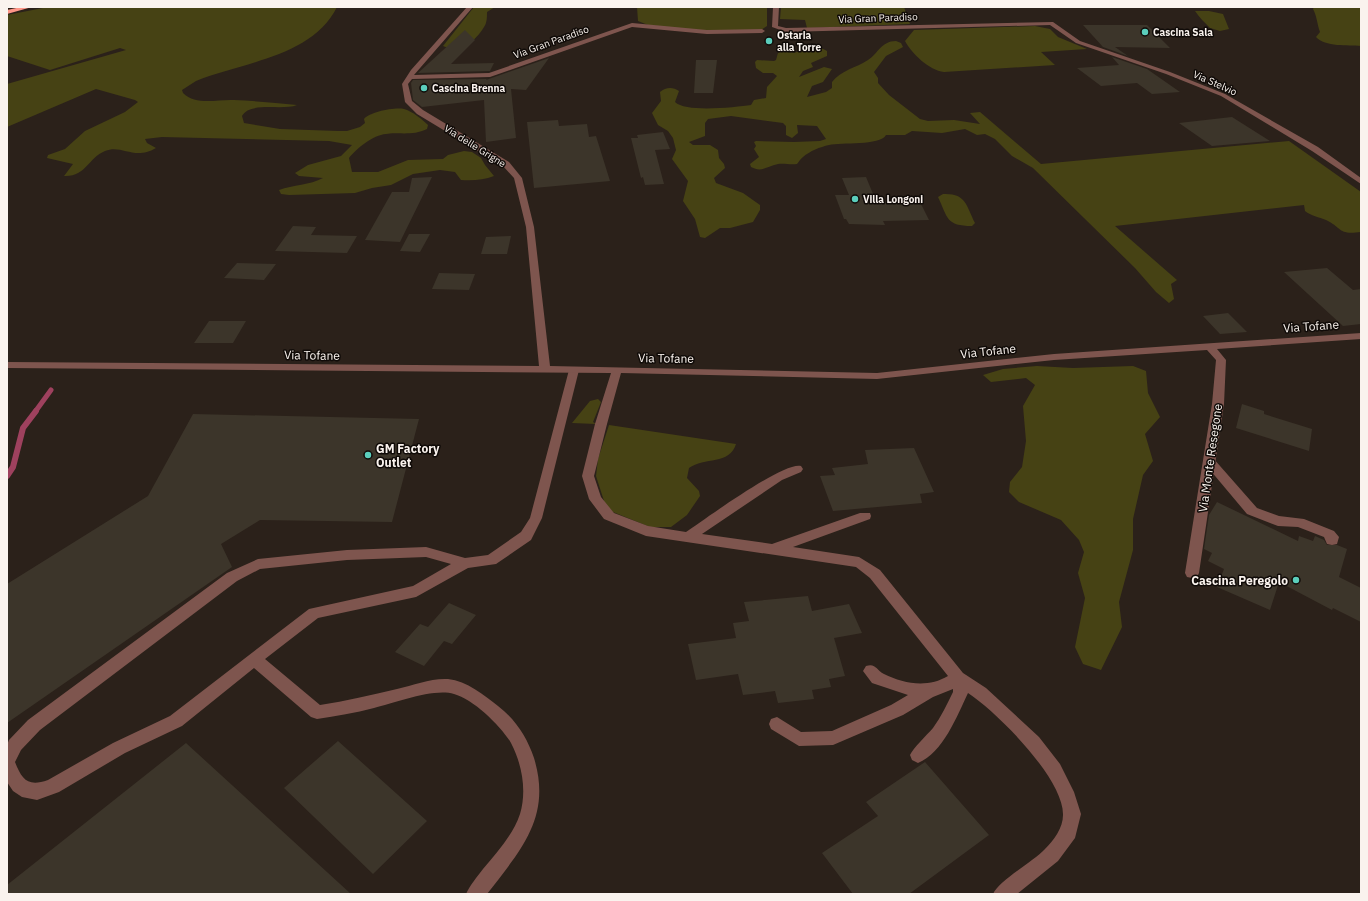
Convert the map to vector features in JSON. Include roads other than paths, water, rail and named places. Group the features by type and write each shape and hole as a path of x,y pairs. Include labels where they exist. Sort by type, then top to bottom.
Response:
{"highway":[{"path":"7,12 29,7"}],"street":[{"path":"409,77 470,7"},
{"name":"Via Gran Paradiso","path":"776,7 775,27 786,30 1051,23"},
{"name":"Via Stelvio","path":"1051,23 1078,42 1168,73 1223,96 1314,149 1361,182"},
{"name":"Via Gran Paradiso","path":"409,77 433,75 490,75 626,26 708,32 762,31"},
{"name":"Via delle Grigne","path":"409,77 405,84 409,102 420,112 506,164 518,178 530,227 542,320 545,370"},
{"name":"Via Tofane","path":"7,365 617,370 877,376 1054,357 1361,336"},
{"name":"Via Monte Resegone","path":"1192,573 1218,404 1221,360 1209,346"},
{"path":"464,562 416,591 314,613 176,721 119,748 53,786 37,792 28,791 19,785 12,775 7,762 15,745 34,725 232,577 258,564 347,555 426,552 464,562 492,560 526,536 536,518 574,370"},
{"path":"617,370 588,476 595,499 609,516 646,531 706,541 859,562 875,574 958,678 981,693 1033,742 1054,769 1066,792 1072,814 1069,832 1052,855 1030,874 1002,894"},
{"path":"1209,461 1252,511 1278,521 1299,522 1329,534 1332,537 1332,540"},
{"path":"688,537 778,477 797,469"},
{"path":"773,549 865,516"},
{"path":"254,659 317,712 348,708 421,690 448,686 469,693 497,714 516,736 525,756 533,783 529,814 518,840 475,894"},
{"path":"870,671 877,678 905,688 929,691"},
{"path":"777,724 799,740 833,738 897,710 929,691 943,687 958,678"},
{"path":"918,755 928,747 940,731 961,692 958,678"}],"waterway":[{"path":"35,412 51,390"},
{"path":"7,476 13,467 23,428 36,411"}],"place":[{"name":"Cascina Sala","path":"1145,32"},
{"name":"Ostaria alla Torre","path":"769,41"},
{"name":"Cascina Brenna","path":"424,88"},
{"name":"Villa Longoni","path":"855,199"},
{"name":"GM Factory Outlet","path":"368,455"},
{"name":"Cascina Peregolo","path":"1296,580"}]}
